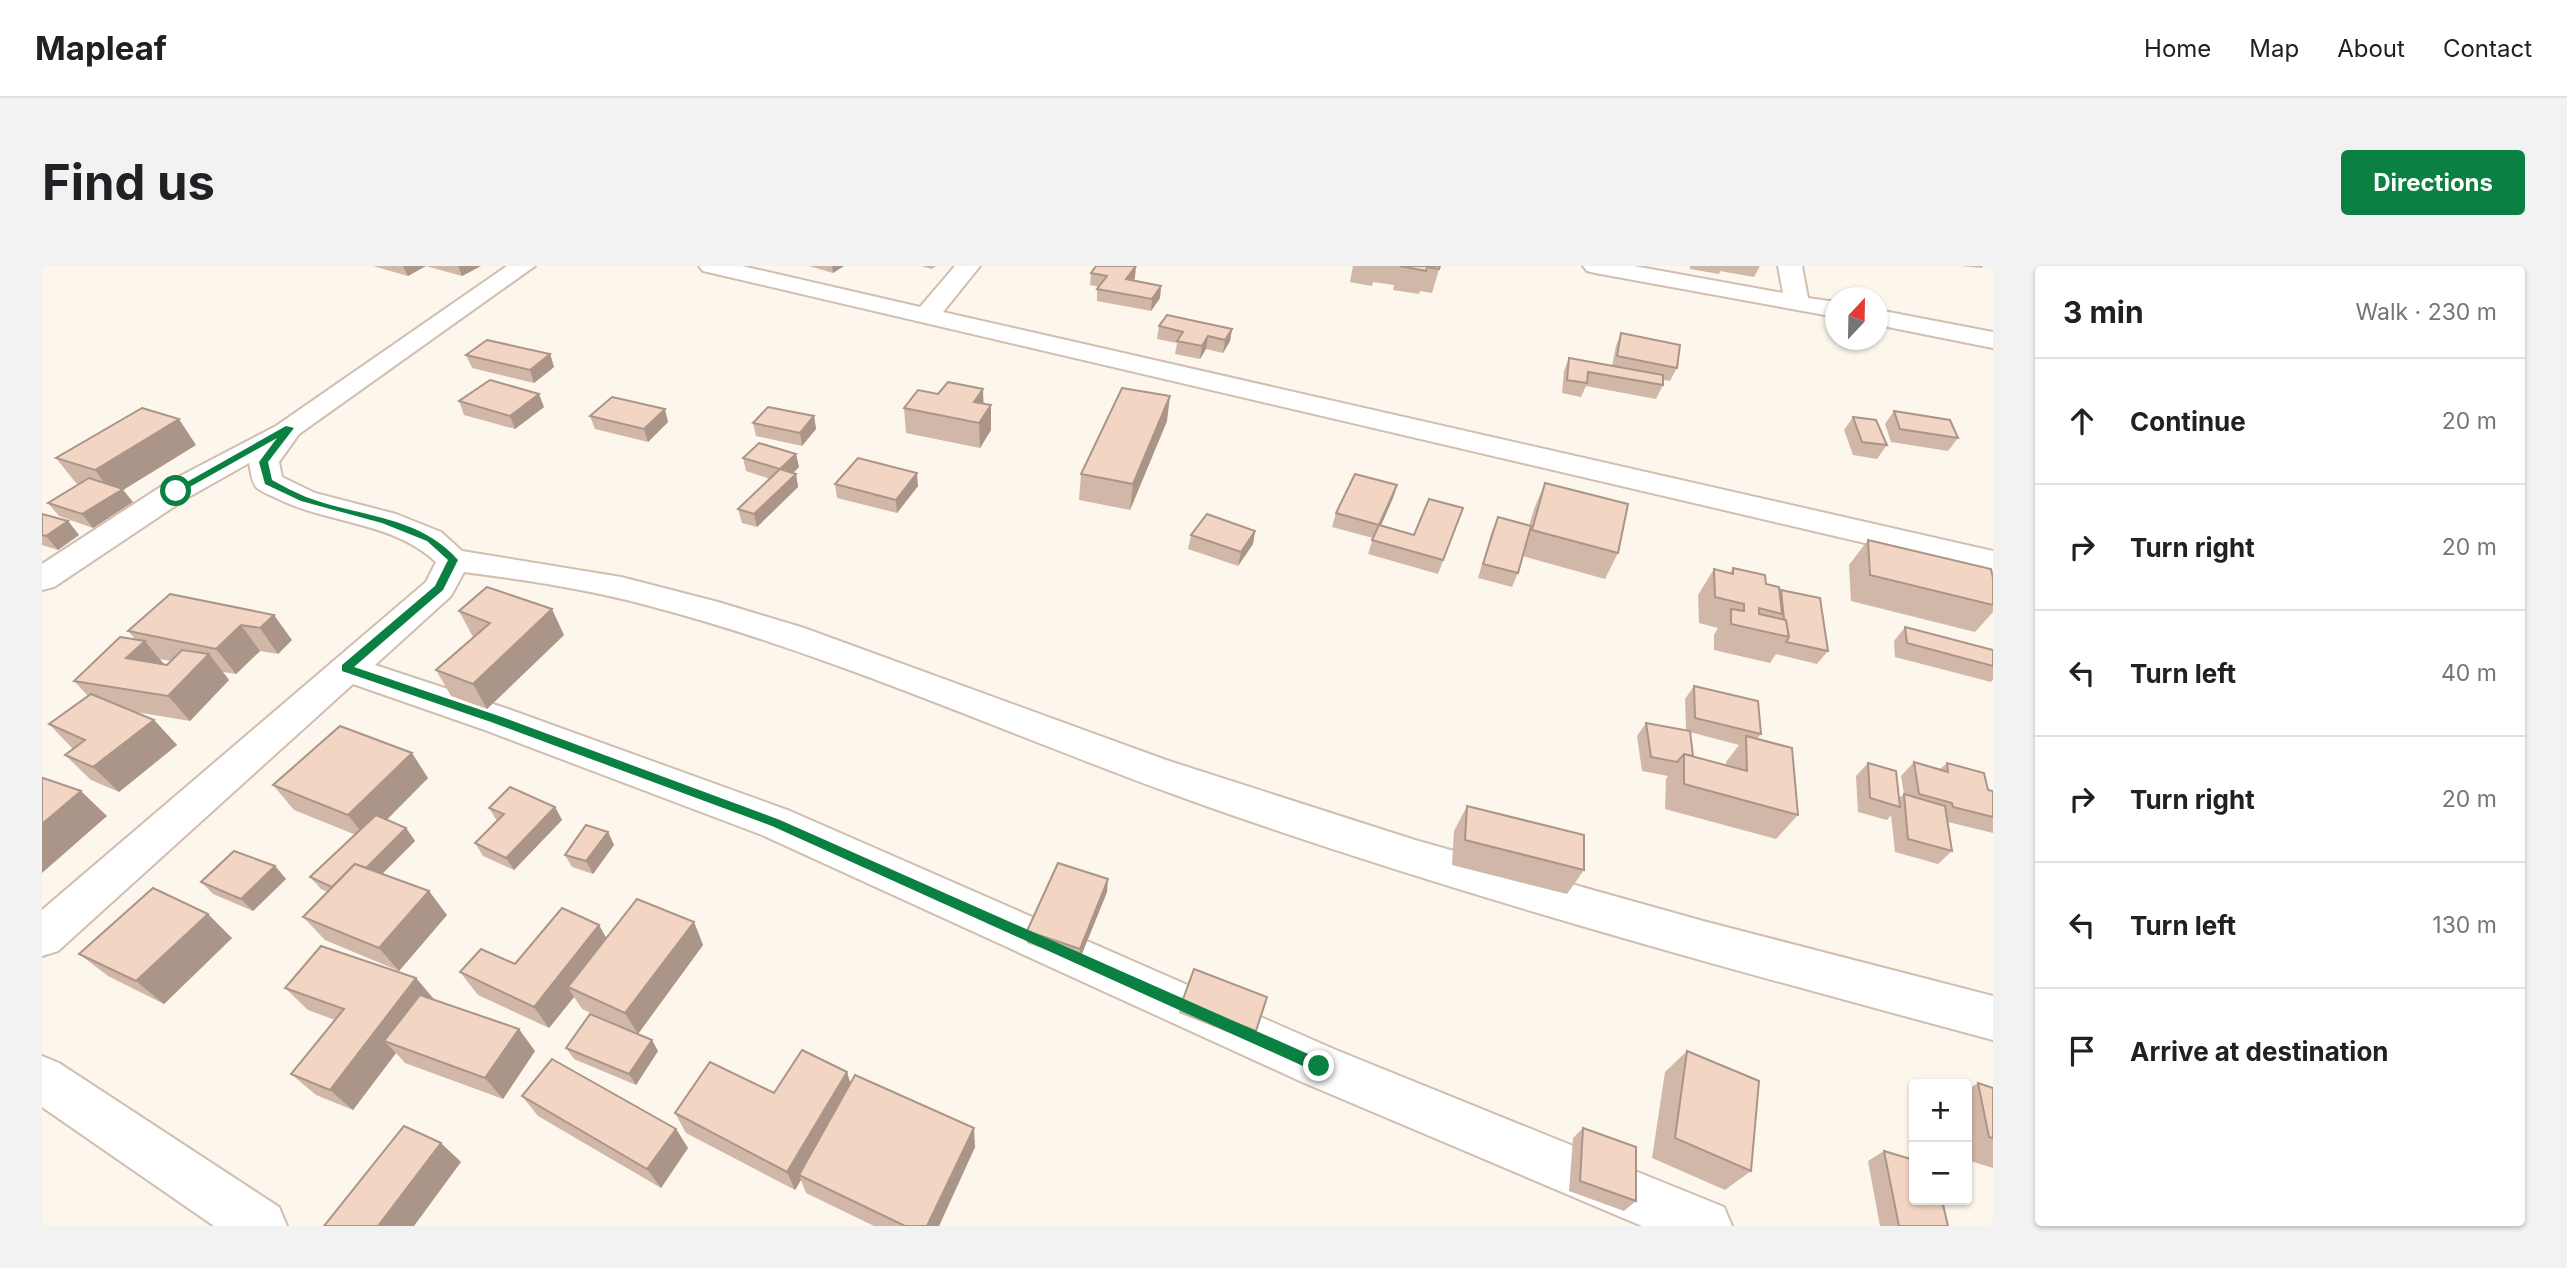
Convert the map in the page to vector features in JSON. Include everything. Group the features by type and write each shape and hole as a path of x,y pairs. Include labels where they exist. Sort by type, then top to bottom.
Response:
{"street":[{"path":"42,579 176,491 289,428 523,266"},
{"path":"711,266 1993,562"},
{"path":"925,317 968,266"},
{"path":"1595,266 1825,308"},
{"path":"1790,266 1797,302"},
{"path":"1888,320 1993,340"},
{"path":"289,428 264,462 268,482 304,499 385,521 430,539 453,560 523,569 658,597 782,634 1222,795 1407,854 1800,968 1993,1018"},
{"path":"42,937 439,588 453,560"},
{"path":"345,668 495,719 776,823 1319,1066 1705,1226"},
{"path":"42,1079 260,1226"}],"building":[{"path":"1096,266 1136,266 1126,279 1161,286 1152,299 1097,289 1107,276 1091,273"},
{"path":"1400,266 1440,266 1439,269 1427,267 1426,271"},
{"path":"1167,315 1232,329 1225,340 1208,336 1202,346 1177,341 1183,332 1159,326"},
{"path":"1621,333 1680,345 1677,368 1617,356"},
{"path":"487,340 550,354 530,370 466,355"},
{"path":"1569,358 1663,375 1663,385 1588,372 1587,383 1567,380"},
{"path":"490,380 539,394 510,416 459,401"},
{"path":"948,382 983,389 974,402 991,405 979,423 904,408 918,390 938,394"},
{"path":"1122,388 1170,396 1133,484 1081,474"},
{"path":"612,397 665,409 644,429 590,416"},
{"path":"768,407 814,416 800,433 753,423"},
{"path":"142,408 179,419 95,470 56,458"},
{"path":"1894,411 1950,420 1958,438 1900,429"},
{"path":"1853,417 1876,420 1887,445 1862,442"},
{"path":"759,443 796,454 780,469 743,458"},
{"path":"858,458 917,473 896,500 835,484"},
{"path":"780,469 796,474 754,514 738,509"},
{"path":"1355,474 1397,485 1379,525 1336,513"},
{"path":"89,478 123,489 82,514 48,503"},
{"path":"1545,483 1628,504 1618,553 1532,530"},
{"path":"1429,499 1463,508 1443,560 1372,540 1379,525 1414,535"},
{"path":"42,514 68,521 46,536 42,535"},
{"path":"1207,514 1255,531 1241,552 1191,535"},
{"path":"1498,517 1531,526 1518,573 1483,564"},
{"path":"1868,540 1991,569 1993,605 1870,575"},
{"path":"1733,568 1765,575 1766,584 1779,587 1782,614 1759,608 1759,614 1786,620 1789,637 1731,624 1731,609 1744,611 1744,604 1715,597 1714,569 1733,574"},
{"path":"487,587 552,609 473,684 436,670 490,623 459,611"},
{"path":"1781,590 1820,598 1828,651 1786,642 1789,637"},
{"path":"170,594 274,615 260,628 241,625 216,649 128,631"},
{"path":"1905,627 1993,650 1993,666 1907,643"},
{"path":"120,637 145,641 126,658 167,665 182,650 209,654 168,696 74,681"},
{"path":"1694,686 1758,701 1761,734 1695,718"},
{"path":"91,694 154,720 93,767 65,755 85,740 49,724"},
{"path":"1646,723 1690,731 1693,756 1684,754 1677,762 1651,757"},
{"path":"340,726 412,753 348,815 273,785"},
{"path":"1746,736 1792,748 1798,815 1684,784 1684,754 1747,771"},
{"path":"1914,762 1948,772 1947,763 1984,773 1988,790 1993,791 1993,817 1953,807 1952,803 1919,794"},
{"path":"1868,763 1896,771 1900,807 1870,798"},
{"path":"42,779 81,791 42,824"},
{"path":"510,787 555,807 506,858 475,843 504,814 489,808"},
{"path":"1904,794 1945,806 1952,851 1908,839"},
{"path":"1467,806 1584,835 1584,870 1465,840"},
{"path":"376,815 406,828 366,868 355,864 332,887 310,877"},
{"path":"586,825 608,832 586,861 565,855"},
{"path":"234,851 275,866 241,899 201,882"},
{"path":"1058,863 1108,879 1080,949 1027,931"},
{"path":"355,864 429,891 379,948 303,917"},
{"path":"153,888 208,914 136,981 79,954"},
{"path":"637,899 694,922 625,1013 568,987"},
{"path":"562,908 599,925 534,1007 460,972 481,949 515,964"},
{"path":"321,946 416,978 330,1090 291,1074 344,1009 285,988"},
{"path":"1194,969 1267,997 1256,1031 1182,1002"},
{"path":"420,995 519,1029 485,1078 384,1041"},
{"path":"590,1014 652,1040 629,1074 566,1048"},
{"path":"802,1050 847,1072 787,1172 675,1113 710,1062 774,1093"},
{"path":"1687,1051 1759,1081 1751,1171 1675,1138"},
{"path":"552,1059 676,1129 647,1169 522,1096"},
{"path":"855,1075 974,1128 927,1226 905,1226 799,1175"},
{"path":"1978,1083 1993,1088 1993,1138 1989,1137"},
{"path":"404,1126 441,1143 378,1226 324,1226"},
{"path":"1583,1128 1636,1147 1636,1201 1580,1181"},
{"path":"1884,1151 1909,1158 1909,1205 1943,1205 1948,1226 1899,1226"}],"route":[{"path":"176,491 289,428 264,462 268,482 304,499 385,521 430,539 453,560 439,588 345,668 495,719 776,823 1319,1066"}]}
